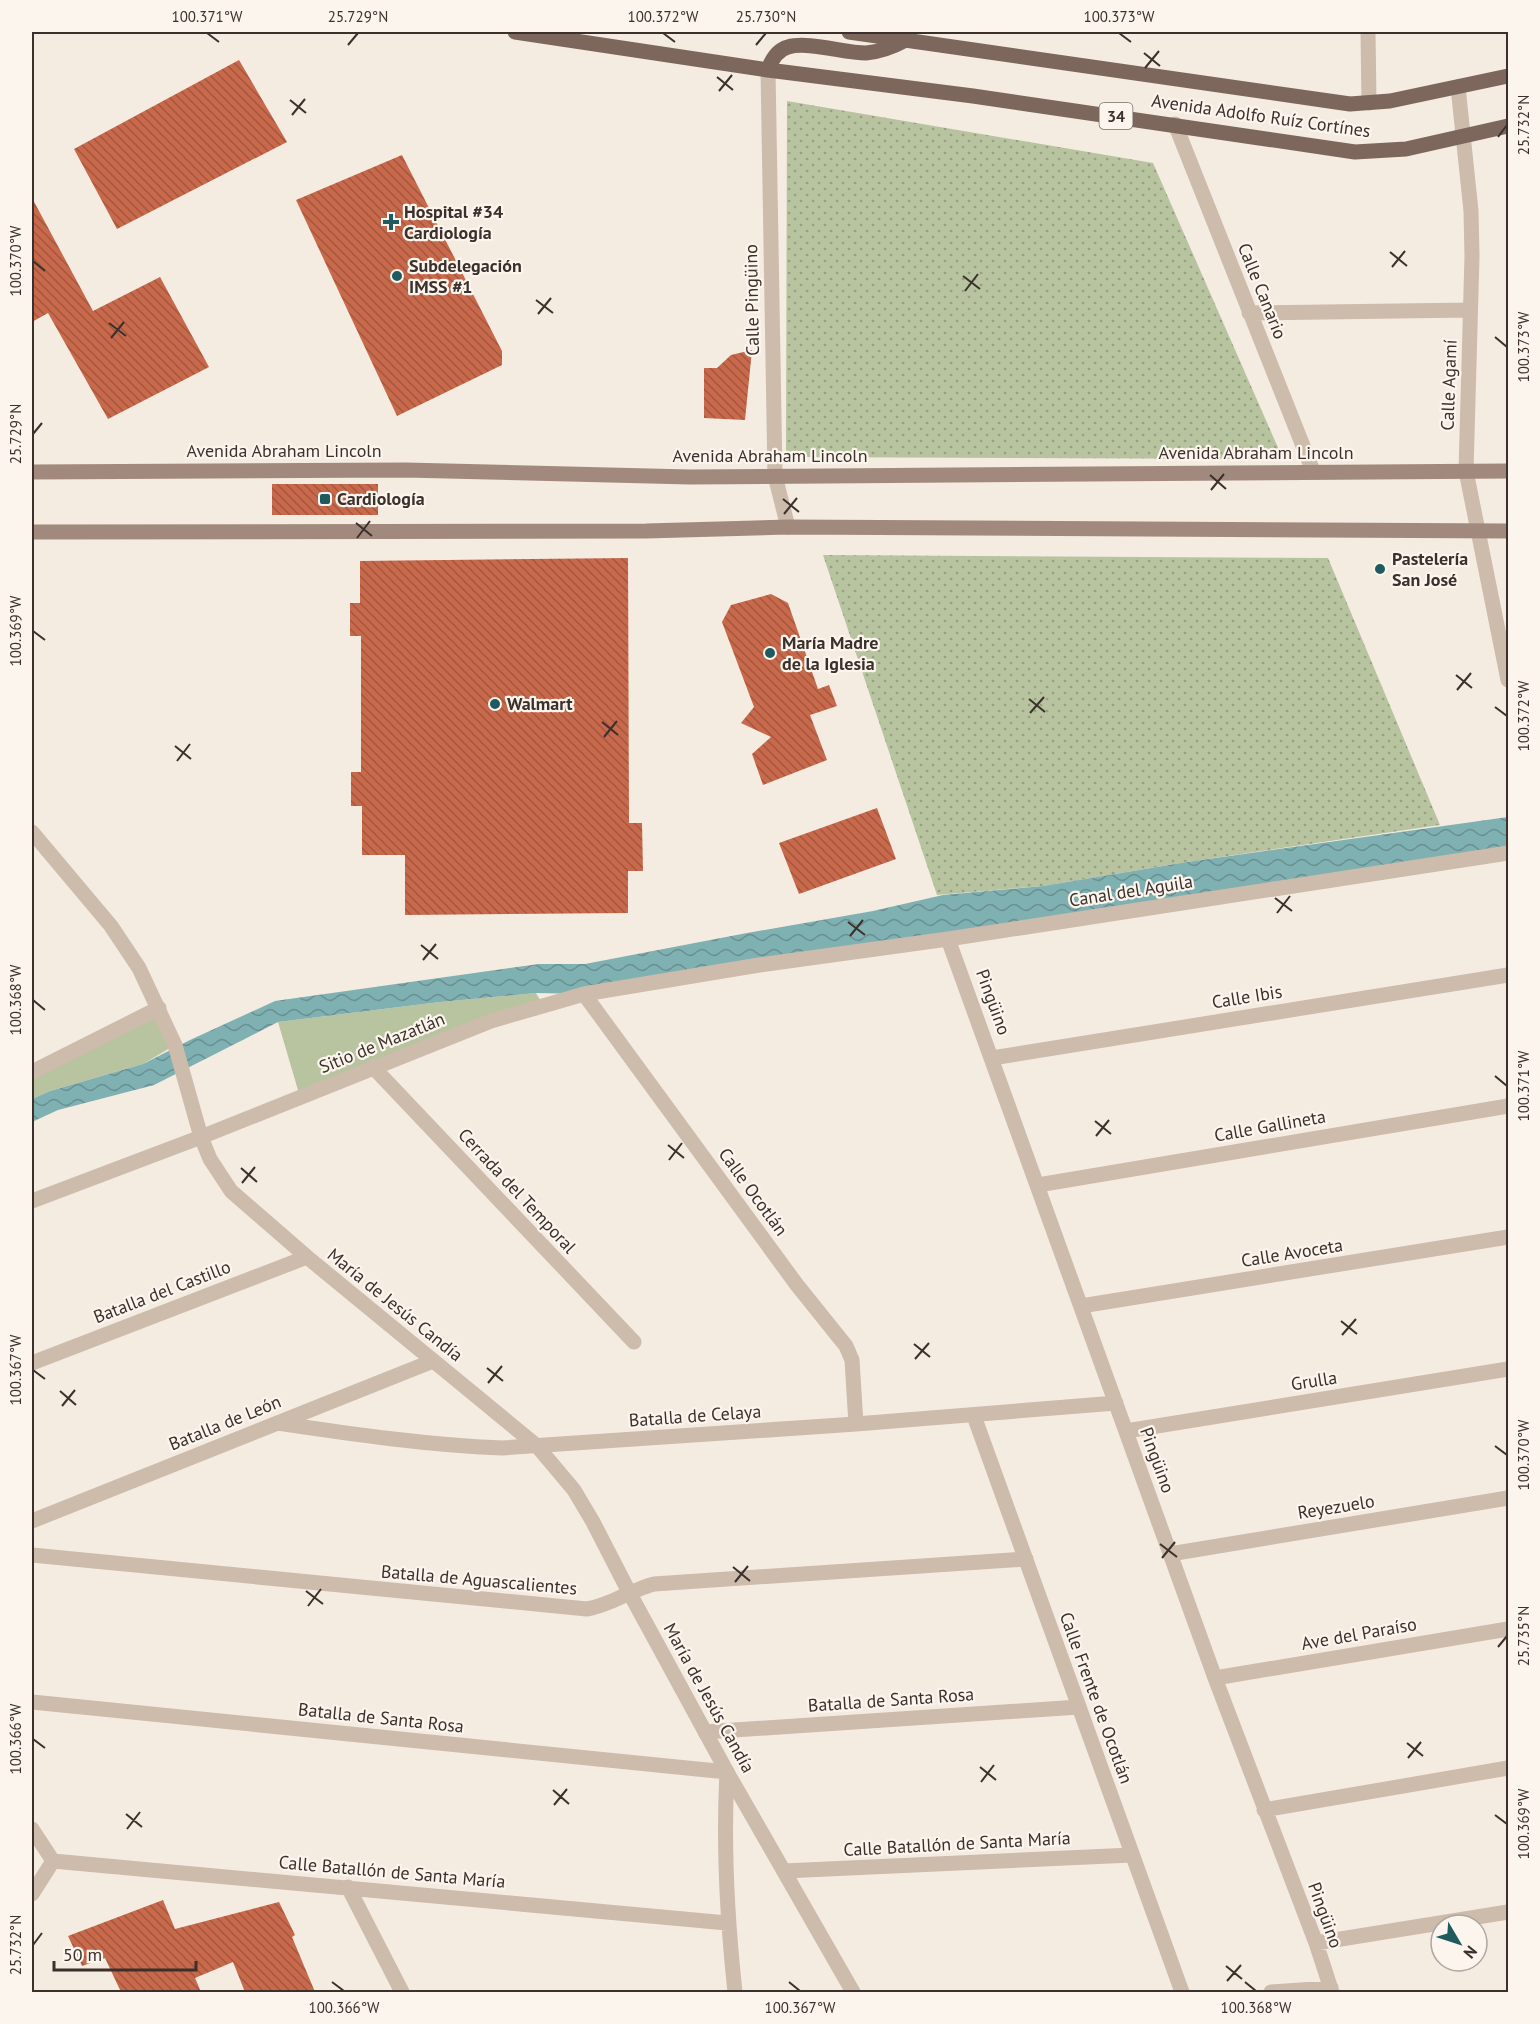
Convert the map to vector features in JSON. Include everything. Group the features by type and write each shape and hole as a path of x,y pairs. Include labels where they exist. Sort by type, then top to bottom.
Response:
{"main road":[{"name":"34","path":"515,32 768,70"},
{"path":"849,32 1132,71 1326,101 1370,103 1509,76"},
{"path":"768,70 776,54 788,46 867,52 888,49 906,40"},
{"name":"Avenida Adolfo Ruíz Cortínes","path":"768,70 1175,124 1355,152 1406,149 1464,136"},
{"name":"34","path":"1464,136 1509,126"},
{"name":"Avenida Abraham Lincoln","path":"32,472 405,470 690,477 1509,471"},
{"path":"32,532 646,531 788,527 1509,531"}],"street":[{"path":"1368,32 1370,103"},
{"name":"Calle Pingüino","path":"768,70 775,476 788,527"},
{"name":"Calle Agamí","path":"1458,87 1471,212 1466,471 1508,676"},
{"name":"Calle Canario","path":"1175,124 1313,471"},
{"path":"1250,314 1470,310"},
{"name":"María de Jesús Candía","path":"32,832 38,847 111,926 139,968 175,1046 201,1137 215,1167 231,1191 306,1257 537,1446 574,1490 727,1773 853,1992"},
{"name":"Canal del Aguila","path":"759,965 948,939 1509,852"},
{"name":"Pingüino","path":"948,939 1215,1678 1316,1943 1331,1990"},
{"name":"Sitio de Mazatlán","path":"32,1201 201,1137 491,1021 584,994 759,965"},
{"name":"Calle Ibis","path":"992,1058 1509,975"},
{"name":"Calle Ocotlán","path":"584,994 797,1285 846,1347 852,1360 856,1424"},
{"path":"32,1070 159,1008"},
{"name":"Cerrada del Temporal","path":"373,1067 634,1342"},
{"name":"Calle Gallineta","path":"1038,1185 1509,1106"},
{"name":"Calle Avoceta","path":"1081,1306 1509,1238"},
{"name":"Batalla del Castillo","path":"32,1363 306,1257"},
{"name":"Batalla de León","path":"32,1521 433,1361"},
{"name":"Grulla","path":"1126,1431 1509,1369"},
{"name":"Batalla de Celaya","path":"277,1423 423,1443 502,1448 974,1416 1116,1403"},
{"name":"Calle Frente de Ocotlán","path":"974,1416 1182,1992"},
{"name":"Reyezuelo","path":"1170,1554 1509,1498"},
{"name":"Batalla de Aguascalientes","path":"32,1556 570,1609 601,1607 629,1592 654,1584 1026,1559"},
{"name":"Ave del Paraíso","path":"1215,1678 1509,1629"},
{"name":"Batalla de Santa Rosa","path":"32,1702 727,1773"},
{"name":"Batalla de Santa Rosa","path":"705,1732 1079,1707"},
{"path":"1264,1810 1509,1768"},
{"path":"727,1773 724,1833 727,1923 735,1992"},
{"path":"32,1829 52,1860 32,1894"},
{"name":"Calle Batallón de Santa María","path":"784,1871 1132,1855"},
{"name":"Calle Batallón de Santa María","path":"52,1860 727,1923"},
{"path":"348,1887 402,1992"},
{"path":"1316,1943 1509,1912"},
{"path":"1271,1992 1331,1990"}],"green space":[{"path":"787,101 1153,163 1283,459 786,457"},
{"path":"823,555 1328,558 1440,825 1187,862 1043,886 937,895"},
{"path":"536,993 543,1005 300,1097 278,1022 440,1002"},
{"path":"159,1008 175,1045 143,1064 50,1091 32,1099 32,1072"}],"water":[{"path":"1508,817 1508,847 584,994 536,993 278,1022 154,1085 58,1110 32,1122 32,1099 50,1091 143,1064 275,1001 539,964 585,964 873,911 943,895 1043,886 1187,862"}],"building":[{"path":"239,60 287,142 117,229 74,149"},
{"name":"Subdelegación IMSS #1","path":"402,155 502,351 502,365 397,416 296,200"},
{"path":"32,198 93,311 160,277 209,367 108,419 48,313 32,322"},
{"path":"752,350 745,420 704,418 704,368 717,368 731,355"},
{"name":"Cardiología","path":"272,484 378,484 378,515 272,515"},
{"name":"Walmart","path":"628,558 629,823 642,823 643,871 628,871 628,913 405,915 405,855 362,855 362,806 351,806 351,772 361,772 361,636 350,636 350,603 360,603 360,561"},
{"path":"771,594 788,603 818,689 829,685 837,706 810,715 827,760 763,785 752,754 771,737 741,723 754,707 722,622 731,605"},
{"path":"877,808 896,859 799,894 779,843"},
{"path":"163,1900 175,1929 279,1902 295,1935 292,1937 315,1992 245,1992 233,1962 195,1978 201,1992 121,1992 105,1958 82,1966 68,1936"}],"place":[{"name":"Hospital #34 Cardiología","path":"391,222"},
{"name":"Subdelegación IMSS #1","path":"397,276"},
{"name":"Cardiología","path":"325,499"},
{"name":"Pastelería San José","path":"1380,569"},
{"name":"María Madre de la Iglesia","path":"770,653"},
{"name":"Walmart","path":"495,704"}]}
